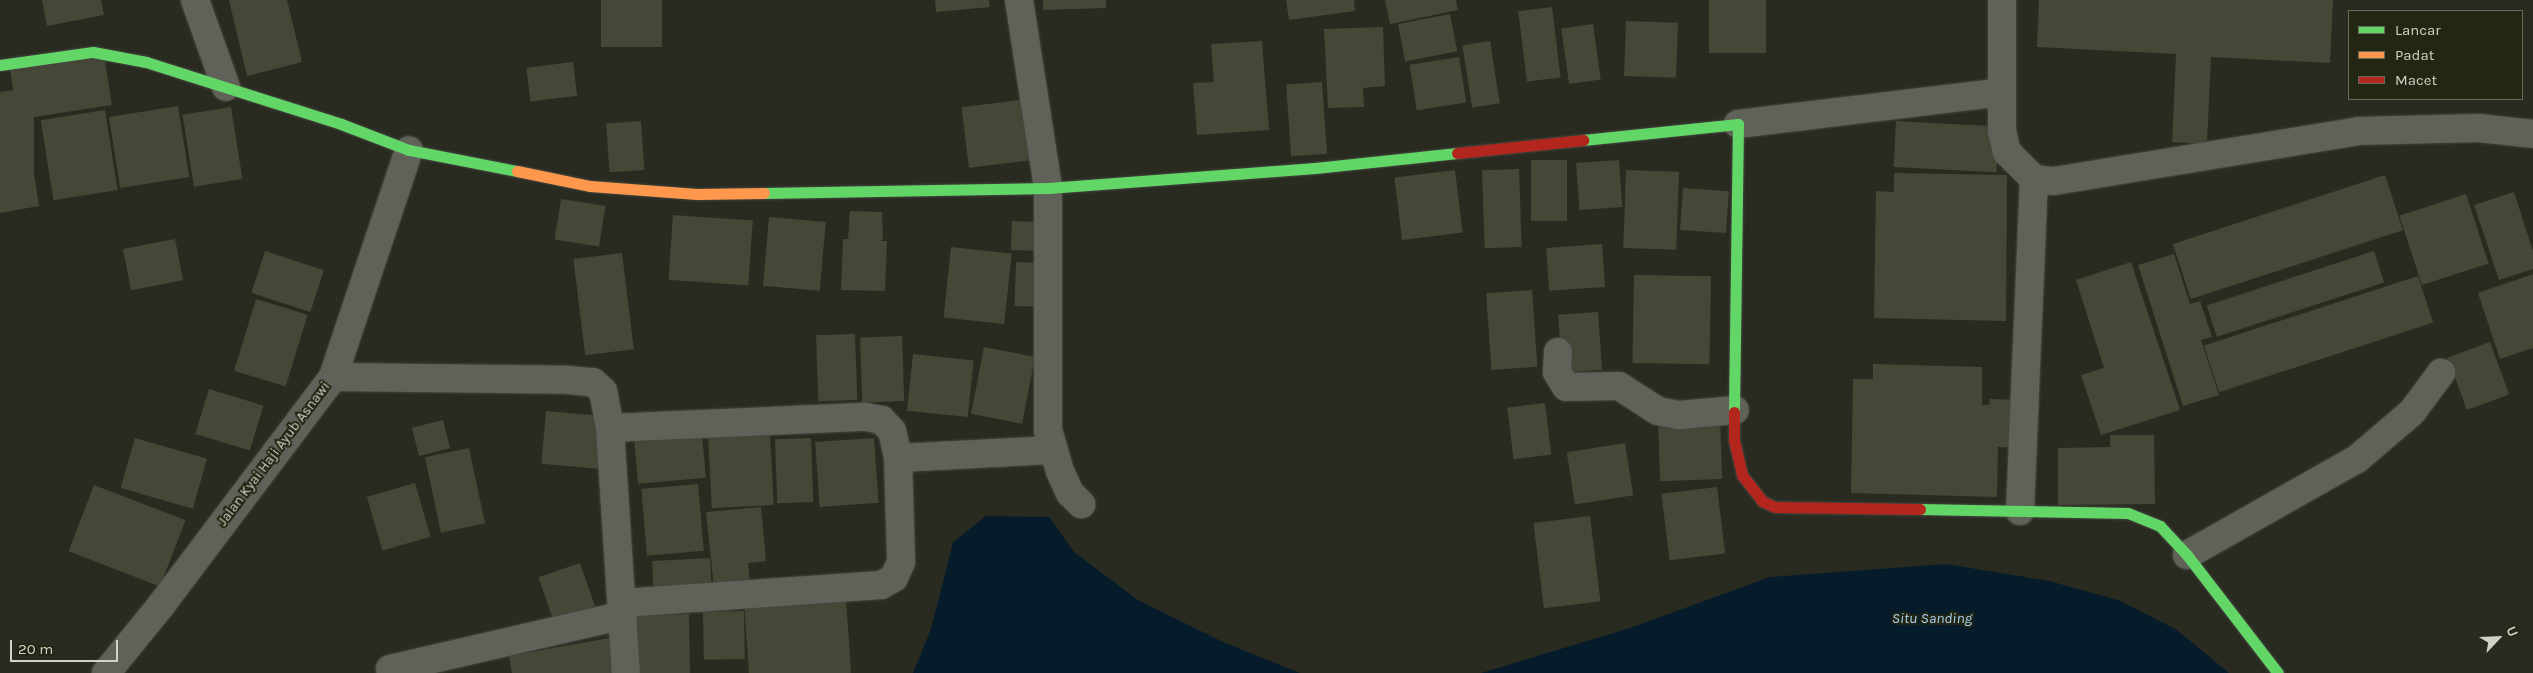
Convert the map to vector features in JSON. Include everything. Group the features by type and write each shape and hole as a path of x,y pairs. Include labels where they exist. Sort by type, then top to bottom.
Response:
{"street":[{"path":"195,0 226,87"},
{"path":"1019,0 1048,188 1048,430 1053,450 1070,494 1081,504"},
{"path":"2002,0 2002,131 2007,152 2034,179 2054,181 2358,131 2478,128 2533,134"},
{"path":"0,65 93,52 146,62 341,124 410,150 523,175 638,191 746,195 1048,188 1315,168 1738,124 2002,92"},
{"path":"1738,124 1734,440 1742,475 1762,501 1775,507 2128,513 2160,526 2187,555 2278,673"},
{"name":"Jalan Kyai Haji Ayub Asnawi","path":"106,673 162,604 333,377 410,150"},
{"path":"2020,511 2034,179"},
{"path":"1558,352 1557,372 1566,387 1619,386 1658,411 1679,415 1735,410"},
{"path":"2187,555 2357,459 2412,412 2442,373"},
{"path":"333,377 516,378 593,382 603,391 610,428 626,673"},
{"path":"390,669 623,609 881,585 894,578 901,562 898,458 892,431 882,420 866,418 610,428"},
{"path":"898,458 1053,450"}],"water":[{"path":"986,516 1049,517 1074,552 1138,600 1223,642 1300,673 913,673 931,629 953,542"},
{"name":"Situ Sanding","path":"1946,564 2049,581 2118,600 2177,630 2229,673 1481,673 1630,628 1770,577"}],"building":[{"path":"42,0 101,0 104,15 47,26"},
{"path":"229,0 287,0 302,62 247,76"},
{"path":"601,0 662,0 662,47 601,47"},
{"path":"935,0 989,0 990,7 936,12"},
{"path":"1043,0 1106,0 1106,8 1043,10"},
{"path":"1286,0 1354,0 1355,11 1289,20"},
{"path":"1385,0 1456,0 1458,10 1390,24"},
{"path":"1709,0 1766,0 1766,53 1709,53"},
{"path":"2039,0 2333,0 2330,63 2211,57 2207,144 2172,142 2176,54 2037,47"},
{"path":"1552,7 1561,77 1527,82 1518,11"},
{"path":"1450,14 1457,51 1405,61 1398,24"},
{"path":"1626,21 1678,23 1676,78 1624,76"},
{"path":"1593,24 1601,79 1569,84 1561,28"},
{"path":"1383,27 1385,86 1363,88 1364,107 1328,108 1324,29"},
{"path":"1262,41 1269,130 1197,135 1193,83 1214,82 1211,44"},
{"path":"1490,41 1500,103 1472,108 1462,45"},
{"path":"104,55 112,105 34,117 34,174 39,206 0,213 0,92 13,90 10,69"},
{"path":"1459,57 1466,102 1417,110 1410,65"},
{"path":"573,62 577,96 530,101 526,68"},
{"path":"1322,82 1327,154 1291,156 1286,85"},
{"path":"1029,99 1036,160 969,168 962,107"},
{"path":"178,106 189,177 120,188 109,117"},
{"path":"231,107 242,179 194,187 183,115"},
{"path":"105,110 118,190 53,200 41,120"},
{"path":"641,121 644,170 610,172 606,123"},
{"path":"1896,121 1999,126 1996,172 1894,167"},
{"path":"1531,160 1567,160 1567,221 1531,221"},
{"path":"1619,160 1622,207 1579,210 1576,163"},
{"path":"1519,169 1522,247 1485,248 1482,170"},
{"path":"1455,170 1463,233 1402,240 1394,177"},
{"path":"1626,170 1679,172 1676,250 1623,248"},
{"path":"1894,173 2007,175 2006,321 1874,318 1876,191 1894,192"},
{"path":"2385,175 2403,230 2191,299 2173,244"},
{"path":"1683,188 1729,191 1726,233 1680,230"},
{"path":"2514,192 2533,251 2533,269 2499,280 2474,205"},
{"path":"2466,194 2489,263 2422,285 2399,216"},
{"path":"561,199 605,206 599,247 555,239"},
{"path":"850,211 882,212 883,240 878,241 887,241 885,291 841,290 843,239 848,239"},
{"path":"673,215 753,221 748,285 668,280"},
{"path":"769,217 826,222 820,291 763,286"},
{"path":"1012,221 1037,222 1036,251 1011,250"},
{"path":"175,239 183,280 131,290 123,249"},
{"path":"1602,244 1605,287 1549,291 1546,248"},
{"path":"951,247 1012,253 1004,324 944,318"},
{"path":"265,251 324,270 310,312 251,293"},
{"path":"2374,251 2384,282 2217,337 2207,305"},
{"path":"622,253 634,349 585,355 573,259"},
{"path":"2174,254 2190,304 2200,301 2212,337 2201,340 2219,395 2183,406 2138,265"},
{"path":"1016,262 1047,263 1045,307 1014,306"},
{"path":"2131,262 2180,410 2101,435 2081,375 2104,368 2076,280"},
{"path":"2533,274 2533,348 2500,359 2478,293"},
{"path":"1634,275 1711,276 1709,364 1632,363"},
{"path":"2418,276 2433,323 2219,392 2204,346"},
{"path":"1532,290 1537,367 1491,370 1486,293"},
{"path":"256,299 308,315 286,387 234,371"},
{"path":"1598,312 1602,370 1562,373 1558,315"},
{"path":"855,334 857,400 818,401 816,335"},
{"path":"902,336 904,401 862,402 860,337"},
{"path":"2490,342 2509,395 2467,410 2448,357"},
{"path":"984,347 1035,357 1022,424 971,414"},
{"path":"913,354 974,360 968,417 907,411"},
{"path":"1873,364 1982,367 1982,405 1989,405 1990,399 2021,400 2020,448 1998,447 1997,497 1851,493 1853,379 1873,379"},
{"path":"209,389 264,406 250,451 195,434"},
{"path":"1545,403 1551,455 1514,459 1507,408"},
{"path":"546,411 603,416 598,469 541,464"},
{"path":"1720,417 1722,479 1660,481 1658,419"},
{"path":"443,420 450,448 419,456 412,428"},
{"path":"702,434 706,478 638,484 634,440"},
{"path":"770,434 774,505 712,508 708,437"},
{"path":"2110,435 2154,435 2155,504 2058,505 2058,448 2110,447"},
{"path":"135,438 207,459 193,509 121,488"},
{"path":"811,438 813,502 777,503 775,439"},
{"path":"874,438 879,503 820,507 815,442"},
{"path":"1625,443 1633,495 1575,505 1567,452"},
{"path":"469,448 485,523 441,533 425,457"},
{"path":"415,483 430,537 382,551 367,497"},
{"path":"698,484 704,551 647,556 641,489"},
{"path":"94,485 185,520 160,586 69,551"},
{"path":"1717,487 1725,554 1670,560 1661,494"},
{"path":"761,507 766,561 748,563 750,584 714,588 706,512"},
{"path":"1590,516 1600,601 1544,608 1533,523"},
{"path":"710,558 712,591 654,594 652,561"},
{"path":"580,563 595,606 553,621 538,577"},
{"path":"846,599 851,673 749,673 744,606"},
{"path":"744,611 745,659 704,660 703,612"},
{"path":"689,614 690,673 634,673 633,615"},
{"path":"609,638 616,673 512,673 509,656"}],"traffic: fast":[{"path":"0,65 93,52 146,62 341,124 409,150 517,171"},
{"path":"1583,140 1738,124 1734,412"},
{"path":"764,193 1048,188 1315,168 1457,153"},
{"path":"1920,509 2128,513 2160,526 2187,555 2278,673"}],"traffic: slow":[{"path":"517,171 590,186 697,194 764,193"}],"traffic: jam":[{"path":"1457,153 1583,140"},
{"path":"1734,412 1734,440 1742,475 1762,501 1775,507 1920,509"}]}
